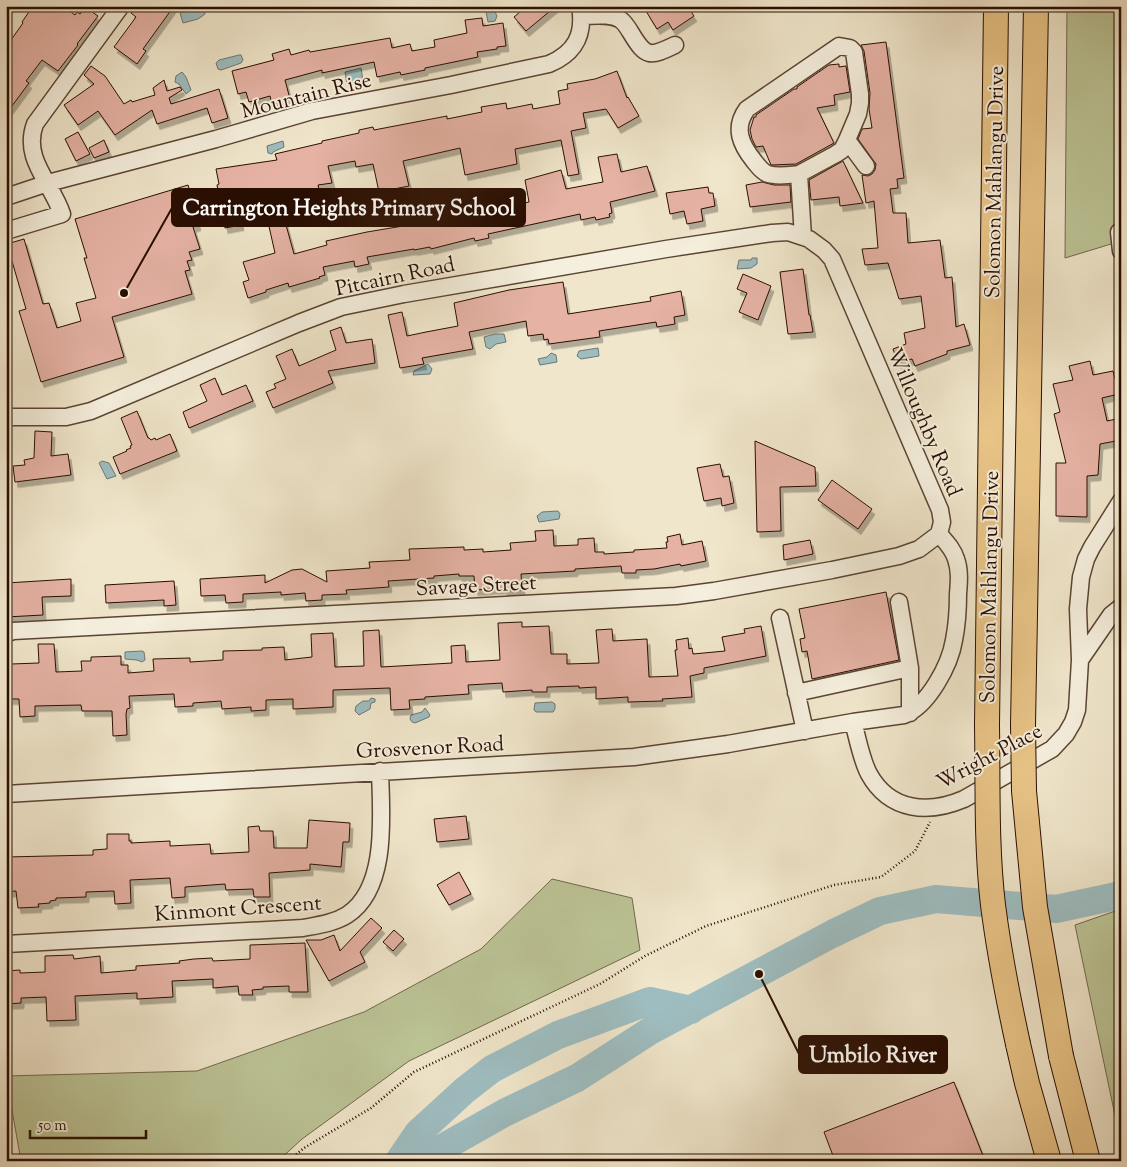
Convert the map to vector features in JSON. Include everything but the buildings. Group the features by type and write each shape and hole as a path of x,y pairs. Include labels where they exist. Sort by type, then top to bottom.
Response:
{"highway":[{"name":"Solomon Mahlangu Drive","path":"996,6 987,724 988,825 993,903 1007,994 1027,1083 1049,1161"},
{"name":"Solomon Mahlangu Drive","path":"1036,6 1024,791 1034,898 1052,1017 1088,1161"}],"street":[{"path":"6,231 62,214 58,201 48,183 42,177 32,152 32,132 35,124 121,6"},
{"path":"581,11 620,20 649,54 656,54 675,44"},
{"name":"Mountain Rise","path":"6,197 48,183 216,139 312,111 451,85 548,64 562,58 571,51 582,25 581,11"},
{"path":"839,46 850,48 854,52 860,94 858,114 842,150 799,174 773,176 766,173 741,143 741,120 747,109 839,46"},
{"path":"847,140 866,166"},
{"path":"799,174 806,238"},
{"name":"Pitcairn Road","path":"6,417 66,416 91,411 298,322 341,307 404,294 666,249 772,233 788,232 806,238"},
{"path":"1119,232 1121,251"},
{"name":"Willoughby Road","path":"806,238 824,250 832,259 940,510 942,522 939,534"},
{"name":"Wright Place","path":"853,722 869,774 891,798 903,805 918,808 937,808 964,799 1052,749 1059,743 1073,722 1077,710 1080,660 1078,609 1081,577 1089,553 1121,501"},
{"path":"853,722 904,716 910,713 924,702 936,684 946,663 954,642 958,601 958,568 951,547 939,534"},
{"name":"Savage Street","path":"6,634 13,631 676,596 724,590 899,556 919,549 939,534"},
{"path":"899,602 910,668 910,713"},
{"path":"1080,660 1111,615 1121,607"},
{"path":"780,618 805,732"},
{"path":"796,693 910,668"},
{"name":"Grosvenor Road","path":"6,794 634,756 728,744 805,732 853,722"},
{"name":"Kinmont Crescent","path":"6,944 303,928 327,924 340,919 349,914 361,901 371,884 378,862 381,839 380,771"}],"path":[{"path":"288,1161 304,1148 372,1108 414,1072 600,984 645,956 698,930 834,885 881,877 915,851 937,808"}],"green space":[{"path":"1067,6 1121,6 1121,241 1065,258"},
{"path":"552,879 632,898 640,950 409,1061 302,1139 278,1161 21,1161 6,1076 197,1071 364,1012 481,949"},
{"path":"1121,909 1121,1144 1075,925"}],"water":[{"path":"193,6 203,6 205,14 198,19 183,23 180,13 190,10"},
{"path":"485,6 492,6 497,16 495,21 488,22"},
{"path":"241,55 243,60 241,63 221,70 218,69 216,63 219,60"},
{"path":"361,68 363,81 347,84 345,72"},
{"path":"182,72 191,90 186,94 179,84 175,82 176,76"},
{"path":"283,141 284,147 272,154 268,153 267,146"},
{"path":"752,258 757,258 757,264 751,268 737,269 739,260 751,260"},
{"path":"504,334 506,342 496,344 490,349 486,347 484,337"},
{"path":"598,348 599,356 581,359 577,356 579,351"},
{"path":"551,353 556,355 557,362 540,365 538,359 547,357"},
{"path":"428,364 432,369 430,374 413,375 414,371"},
{"path":"102,461 109,463 116,476 107,479 99,463"},
{"path":"558,511 560,514 559,519 539,522 537,516 542,512"},
{"path":"125,652 144,652 145,660 142,662 125,659"},
{"path":"371,698 375,699 375,702 371,703 370,709 359,715 355,711 356,706 363,701 369,701"},
{"path":"552,702 555,704 553,712 536,712 534,710 535,703"},
{"path":"425,708 430,715 429,717 415,723 412,722 410,719 411,715 422,712"}],"waterway":[{"path":"407,1161 437,1151 506,1112 577,1078 650,1031 832,934 880,911 936,899 1056,909 1121,895"},
{"path":"399,1161 418,1133 465,1090 492,1069 558,1035 650,1001 691,1010"}],"place":[{"name":"Carrington Heights Primary School","path":"124,293"},
{"name":"Umbilo River","path":"759,974"}]}
